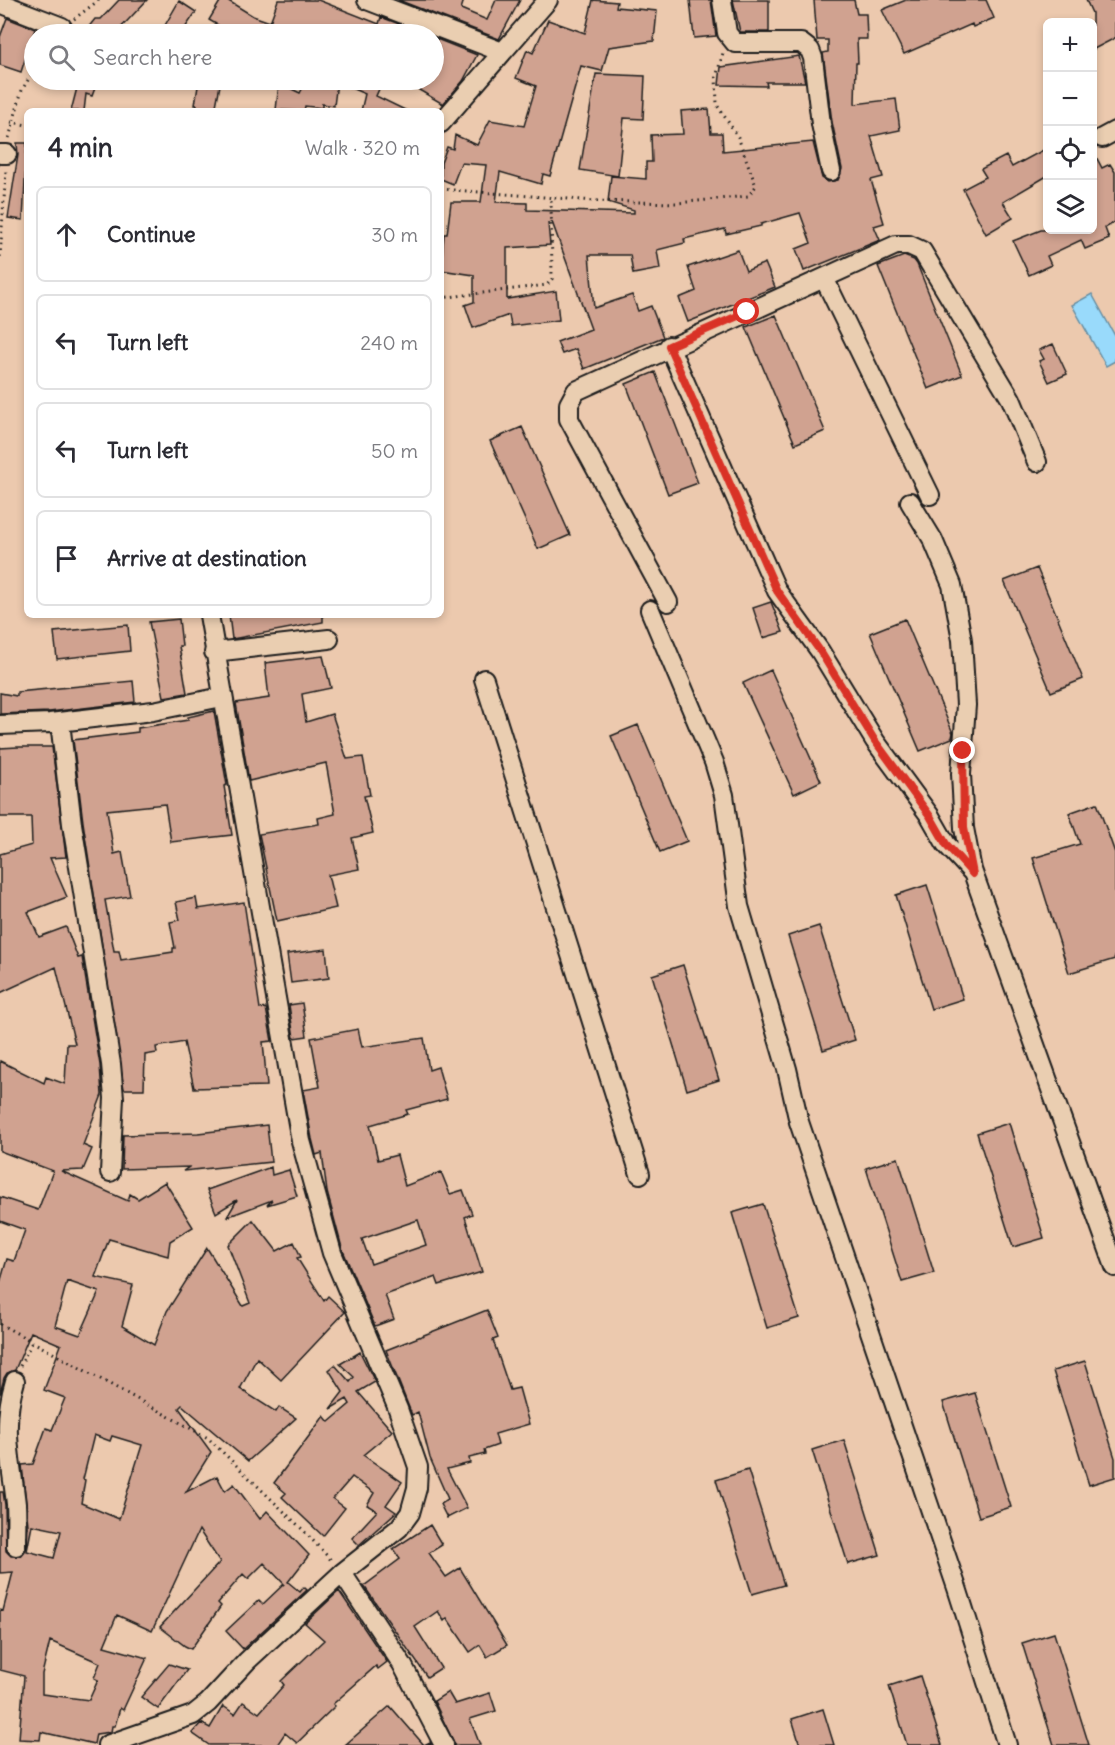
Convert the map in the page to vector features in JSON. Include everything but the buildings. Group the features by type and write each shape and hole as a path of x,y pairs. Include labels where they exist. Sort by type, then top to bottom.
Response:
{"street":[{"path":"367,0 429,24"},
{"path":"444,120 548,0"},
{"path":"722,0 727,33 739,45 801,43 810,50 821,124 831,171"},
{"path":"0,3 54,24"},
{"path":"444,30 502,52"},
{"path":"668,602 569,419 569,404 576,391 669,346 896,245 909,245 922,251 1011,399 1037,462"},
{"path":"824,278 930,495"},
{"path":"669,346 777,591 820,651 875,741 930,816 946,844 973,874"},
{"path":"910,502 933,540 952,585 962,639 966,705 961,774 964,828 973,874 1115,1268"},
{"path":"650,610 714,762 724,795 739,906 787,1069 799,1122 957,1588 1007,1745"},
{"path":"107,1745 193,1715 342,1573 399,1528 410,1513 417,1488 418,1467 398,1409 332,1253 303,1150 209,618"},
{"path":"214,652 329,639"},
{"path":"484,679 640,1174"},
{"path":"0,725 60,722 153,711 222,697"},
{"path":"60,722 74,834 111,1064 114,1098 110,1172"},
{"path":"15,1381 8,1402 6,1432 16,1505 16,1546"},
{"path":"342,1573 402,1664 444,1745"}],"path":[{"path":"444,189 551,198 677,203 747,196 756,186 743,150 717,105 718,63 730,38"},
{"path":"11,122 24,124"},
{"path":"444,298 547,285 552,279 551,198"},
{"path":"0,1324 208,1438 303,1530 342,1573"}],"water":[{"path":"1092,294 1115,336 1115,361 1106,366 1072,305"}],"route":[{"path":"747,312 669,346 777,591 820,651 875,741 930,816 946,844 973,874 964,828 961,774 963,751"}]}
